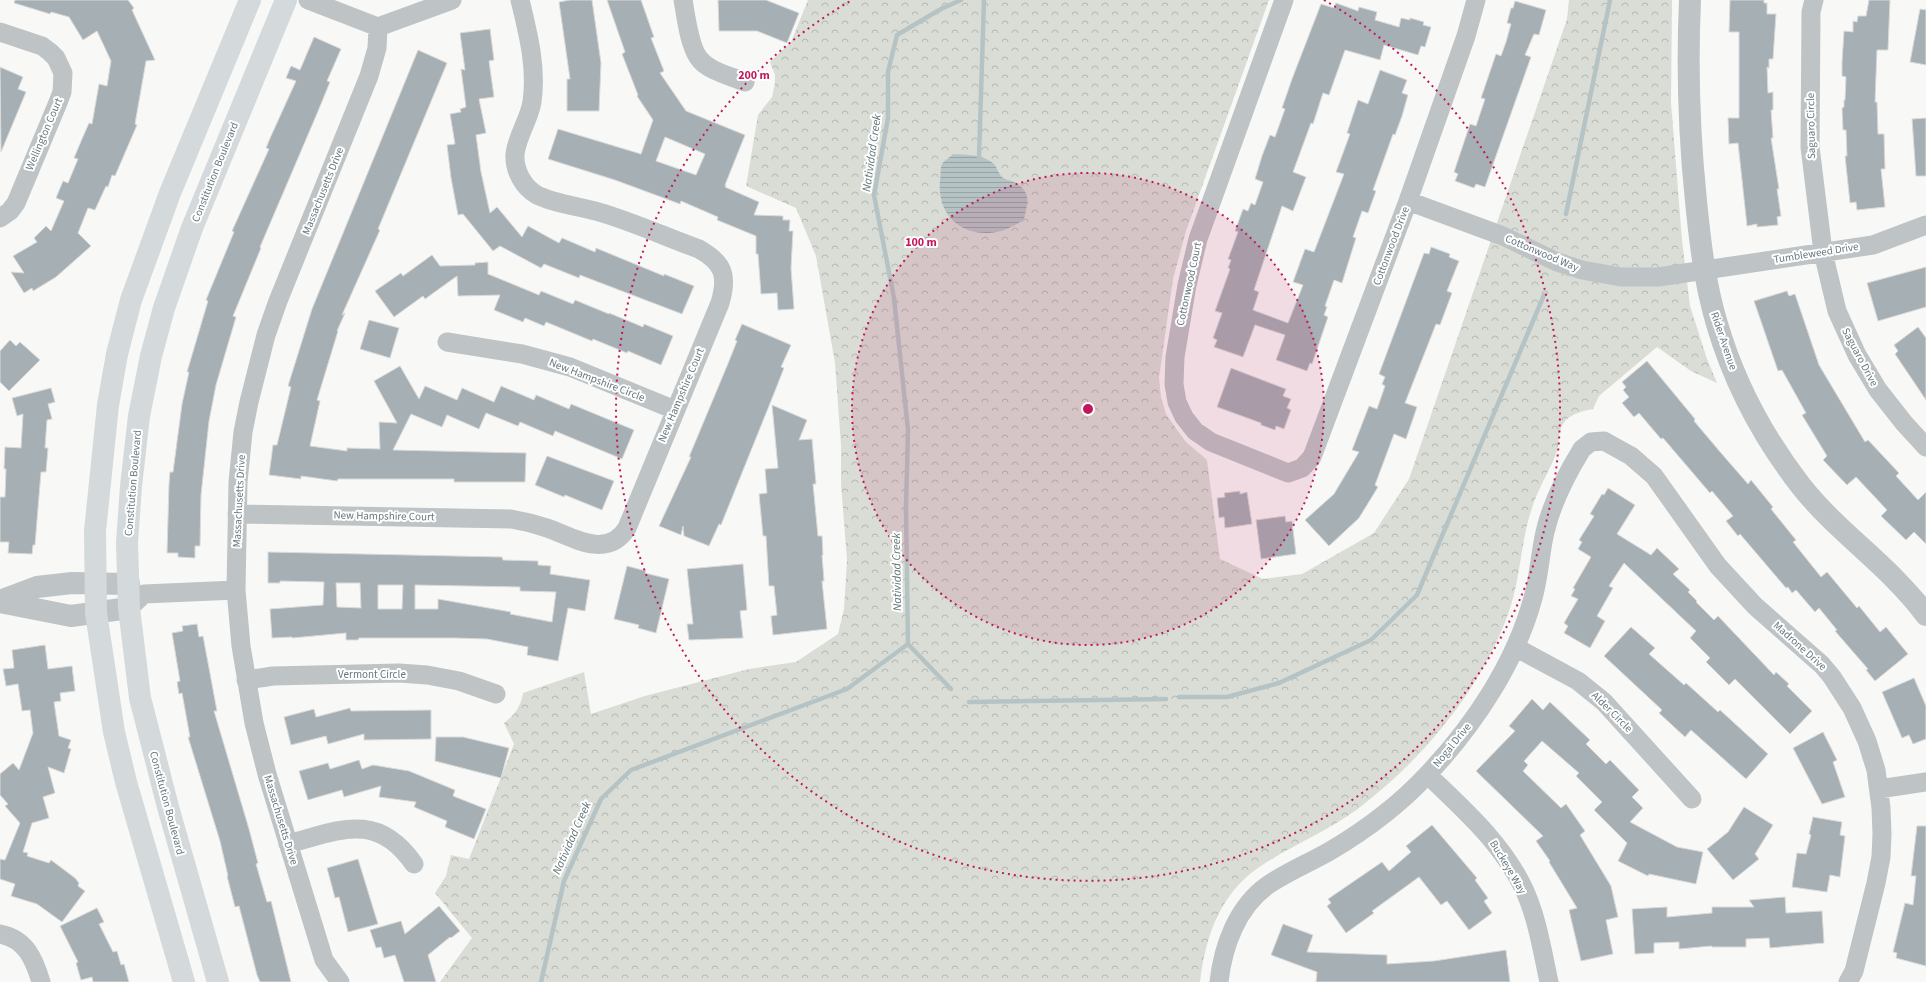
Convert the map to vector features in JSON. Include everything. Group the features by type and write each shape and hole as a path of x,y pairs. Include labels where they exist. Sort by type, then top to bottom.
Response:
{"main road":[{"path":"184,982 126,782 112,718 96,613 96,523 108,405 117,354 129,308 170,193 250,0"},
{"name":"Constitution Boulevard","path":"218,982 150,742 140,698 134,595 127,543 131,486 140,416 151,356 164,308 192,228 286,0"}],"street":[{"path":"308,0 378,27 452,0"},
{"name":"New Hampshire Court","path":"237,514 511,519 547,528 585,542 607,543 619,537 627,528 720,303 724,284 721,268 711,256 698,249 600,212 538,195 523,182 515,164 515,153 532,102 533,82 529,40 520,0"},
{"path":"683,0 693,46 698,58 712,68 745,82"},
{"name":"Cottonwood Court","path":"1282,472 1223,449 1203,438 1184,417 1178,406 1175,393 1174,374 1187,285 1198,239 1284,0"},
{"name":"Cottonwood Drive","path":"1282,472 1298,471 1308,463 1312,457 1408,201 1466,36 1476,0"},
{"name":"Rider Avenue","path":"1690,0 1688,82 1691,155 1704,270 1716,323 1724,347 1744,395 1771,444 1802,487 1820,509 1906,589 1926,615"},
{"name":"Saguaro Circle","path":"1814,0 1811,12 1810,147 1823,252"},
{"name":"Massachusetts Drive","path":"340,982 324,960 288,844 254,723 246,680 236,590 237,514 243,432 260,356 278,301 371,71 377,48 378,27"},
{"name":"Wellington Court","path":"0,32 35,44 50,52 61,65 64,82 57,105 16,203 10,211 0,218"},
{"name":"Cottonwood Way","path":"1408,201 1503,236 1557,262 1582,270 1621,278 1641,278 1704,270"},
{"name":"Tumbleweed Drive","path":"1704,270 1873,244 1926,225"},
{"name":"Saguaro Drive","path":"1823,252 1837,311 1857,355 1878,390 1904,423 1926,447"},
{"name":"New Hampshire Circle","path":"447,342 508,352 563,366 595,377 675,410"},
{"name":"Nogal Drive","path":"1219,982 1221,964 1232,930 1246,907 1266,886 1331,851 1378,819 1428,775 1478,712 1515,647 1533,599 1545,532 1554,502 1561,486 1582,449 1586,445 1596,440"},
{"name":"Madrone Drive","path":"1596,440 1604,441 1631,456 1654,476 1718,566 1755,606 1811,653 1832,677 1860,723 1871,754 1879,789 1881,815 1881,857 1854,971 1848,982"},
{"path":"0,602 36,587 72,583 95,583 134,595 236,590"},
{"path":"0,602 71,616 96,613 134,595"},
{"name":"Alder Circle","path":"1515,647 1578,680 1604,702 1692,799"},
{"name":"Vermont Circle","path":"246,680 273,676 399,673 427,675 459,681 496,694"},
{"name":"Buckeye Way","path":"1428,775 1475,820 1496,844 1522,886 1535,919 1549,982"},
{"path":"1879,789 1926,782"},
{"path":"288,844 342,830 366,829 380,833 392,840 414,864"},
{"path":"0,934 9,936 25,946 36,966 40,982"}],"green space":[{"path":"808,0 1269,0 1186,231 1173,279 1159,378 1161,397 1166,414 1185,441 1207,460 1220,559 1263,579 1302,574 1374,533 1409,479 1567,19 1569,0 1672,0 1671,103 1682,240 1690,306 1707,359 1717,383 1691,371 1657,347 1599,396 1593,409 1575,414 1566,420 1560,431 1557,451 1537,493 1528,520 1517,581 1507,616 1493,649 1469,691 1445,724 1419,754 1375,795 1337,823 1267,862 1251,873 1238,885 1219,913 1212,929 1200,982 440,982 472,938 435,893 446,876 451,855 469,859 514,744 504,723 517,710 523,693 584,672 591,714 645,696 749,669 796,662 838,634 844,609 847,560 841,484 841,445 835,363 816,256 796,208 746,186 758,115 772,97 775,83 775,75 770,62 791,42"}],"shaded area":[{"path":"953,154 985,158 994,164 1003,178 1014,182 1024,189 1027,198 1027,207 1024,219 1010,228 995,232 980,233 967,230 955,222 946,212 941,198 940,180 942,164"}],"building":[{"path":"15,0 128,0 134,8 132,10 155,60 146,61 135,124 137,125 115,176 112,175 108,187 106,186 95,210 88,208 78,233 91,246 56,277 33,291 32,288 24,293 11,272 24,273 13,256 37,242 34,238 46,226 51,231 64,201 56,198 63,181 68,183 78,159 74,158 89,123 92,124 99,84 107,86 111,61 97,31 83,40 69,17 51,12 50,14 14,3"},
{"path":"570,0 592,0 601,63 599,111 567,111 567,79 570,79 559,2"},
{"path":"607,0 641,0 654,37 651,38 664,71 660,73 686,111 745,135 725,187 759,202 754,215 783,216 783,220 790,220 789,231 793,231 791,268 794,309 778,310 777,293 761,294 758,254 756,254 756,236 717,220 718,217 681,201 680,204 615,180 548,159 558,129 641,154 653,120 637,96 638,95 622,54 625,52","holes":["665,137 705,154 696,175 656,161"]},
{"path":"718,0 766,0 799,13 787,43 757,31 719,31"},
{"path":"1730,0 1764,0 1764,3 1767,3 1767,14 1776,14 1773,59 1769,59 1769,68 1767,67 1768,93 1773,92 1773,110 1771,110 1773,138 1771,138 1779,189 1777,189 1781,216 1777,217 1778,225 1757,227 1757,224 1747,226 1738,143 1729,144 1728,118 1739,118 1739,32 1729,32"},
{"path":"1869,0 1890,0 1888,50 1877,50 1875,102 1877,102 1878,134 1884,134 1885,169 1881,169 1885,207 1857,210 1856,202 1850,203 1845,156 1847,156 1846,130 1843,130 1842,108 1844,107 1845,100 1846,77 1842,76 1842,62 1844,31 1853,32 1853,21 1857,22 1858,16 1866,16"},
{"path":"1515,1 1546,10 1539,35 1534,34 1525,55 1531,57 1485,187 1476,184 1474,188 1455,181 1458,174 1454,172 1470,124 1476,126 1485,99 1481,98 1496,54 1501,56 1506,42 1511,24 1507,23 1511,8 1513,8"},
{"path":"1336,3 1358,11 1359,7 1377,12 1375,20 1399,27 1401,18 1410,20 1410,18 1424,22 1423,25 1431,27 1425,47 1421,46 1418,55 1384,45 1380,60 1345,50 1329,95 1323,93 1313,124 1311,123 1293,172 1306,177 1293,211 1282,206 1254,290 1259,292 1253,310 1288,323 1303,285 1293,282 1305,249 1314,252 1344,174 1336,172 1350,134 1347,133 1358,100 1368,104 1380,70 1407,80 1402,93 1408,95 1402,116 1395,135 1393,134 1373,190 1376,191 1368,213 1362,211 1353,237 1356,238 1342,283 1334,280 1325,306 1327,307 1324,315 1328,317 1312,364 1310,363 1307,371 1276,360 1285,335 1255,325 1243,357 1214,347 1217,340 1213,338 1222,313 1215,311 1230,269 1228,268 1231,260 1228,259 1238,232 1235,231 1243,209 1248,211 1251,203 1255,205 1263,182 1255,179 1262,156 1270,135 1275,137 1285,109 1282,108 1292,79 1321,4 1334,8"},
{"path":"1920,9 1926,10 1926,65 1910,62"},
{"path":"490,29 494,60 489,61 494,97 479,99 486,133 476,135 481,172 490,213 497,207 522,237 528,226 559,243 562,238 595,252 596,248 664,276 664,274 694,286 682,314 580,275 579,278 544,264 541,268 500,246 493,251 463,214 458,215 447,145 455,144 450,114 461,112 460,109 466,107 461,69 465,70 460,33"},
{"path":"314,37 341,49 327,81 330,82 260,247 261,248 233,316 236,317 216,385 209,421 201,495 200,546 195,546 195,558 178,557 178,553 167,553 169,484 170,472 173,472 182,404 189,372 187,372 208,301 206,300 234,232 232,231 269,149 266,148 296,81 286,78 291,66 300,70"},
{"path":"418,50 447,63 378,229 380,230 342,315 345,313 337,331 317,400 320,401 310,446 347,451 347,448 380,449 379,422 397,423 374,381 400,366 419,399 425,386 457,400 462,388 494,402 501,386 534,400 536,395 569,409 571,404 634,430 622,459 555,431 553,436 520,422 518,426 486,413 479,429 447,415 442,427 411,414 393,450 526,453 525,482 454,482 454,479 338,479 337,481 301,476 301,479 269,475 273,445 277,445 291,387 288,386 312,309"},
{"path":"0,67 23,77 18,89 26,92 1,152"},
{"path":"1926,118 1926,176 1916,176 1912,119"},
{"path":"1431,247 1450,254 1449,257 1459,261 1447,291 1452,293 1440,325 1436,324 1405,403 1417,407 1406,439 1394,434 1375,485 1378,487 1359,518 1329,546 1305,520 1334,494 1359,452 1352,450 1369,406 1377,409 1385,386 1382,384 1385,377 1379,374 1424,253 1429,254"},
{"path":"432,255 440,266 475,265 475,263 488,262 488,274 539,295 541,291 573,304 575,300 643,327 644,324 673,336 661,365 628,351 627,353 593,339 592,341 546,322 544,326 525,318 523,322 494,310 500,295 458,296 457,276 425,299 423,296 394,317 375,291 401,273 403,276"},
{"path":"1926,267 1926,307 1878,321 1867,283"},
{"path":"1787,291 1789,296 1795,294 1819,365 1865,442 1868,440 1899,473 1896,476 1918,500 1926,492 1926,544 1914,532 1906,540 1881,516 1887,510 1856,477 1847,485 1823,460 1827,456 1802,415 1806,413 1782,370 1778,371 1754,301"},
{"path":"369,320 399,328 390,358 360,349"},
{"path":"742,324 791,345 781,367 784,368 721,525 719,524 709,546 684,536 683,526 681,535 659,526 691,457 689,457 737,341 735,340"},
{"path":"1918,327 1926,338 1926,400 1895,354 1898,351 1894,345"},
{"path":"10,340 16,346 20,342 40,360 9,391 0,382 0,351"},
{"path":"1647,361 1721,453 1748,484 1751,480 1773,507 1771,509 1796,540 1793,542 1821,577 1827,572 1857,608 1859,606 1880,632 1886,627 1908,654 1875,681 1866,670 1868,669 1835,631 1837,630 1819,608 1815,612 1796,590 1792,593 1788,587 1786,588 1740,534 1738,536 1726,521 1733,516 1712,491 1710,493 1663,438 1661,439 1639,413 1634,417 1622,403 1629,397 1623,390 1626,387 1622,382"},
{"path":"1231,368 1286,389 1283,396 1291,399 1287,408 1291,410 1284,429 1276,426 1275,430 1261,425 1261,423 1217,407"},
{"path":"51,388 55,402 48,404 52,419 47,420 45,448 48,448 46,472 41,472 35,545 33,545 32,554 8,553 9,542 0,542 0,497 5,497 5,447 21,448 23,414 17,416 12,398"},
{"path":"772,405 807,420 799,440 812,439 816,484 813,484 818,536 822,536 824,581 822,581 827,629 773,635 771,616 777,615 774,586 769,586 766,536 763,536 759,494 767,493 765,469 778,468"},
{"path":"547,456 614,481 602,510 535,485"},
{"path":"1608,488 1635,505 1617,534 1651,555 1657,548 1679,569 1673,574 1690,590 1688,592 1697,601 1696,602 1714,620 1718,616 1774,675 1776,672 1789,684 1787,686 1812,711 1790,734 1735,679 1729,685 1706,662 1710,658 1690,638 1696,631 1624,563 1609,586 1613,588 1597,616 1605,621 1590,648 1564,633 1568,626 1564,623 1578,599 1571,596 1575,589 1573,588 1591,557 1578,549 1582,542 1579,540 1594,516 1590,514 1602,494 1604,495"},
{"path":"1240,491 1240,494 1247,492 1252,524 1225,528 1224,517 1219,518 1217,498 1225,497 1224,493"},
{"path":"1285,516 1286,522 1292,521 1296,554 1261,559 1256,520"},
{"path":"268,552 502,557 503,560 538,561 538,565 551,566 550,574 590,580 585,611 568,608 558,661 527,655 528,647 487,639 359,638 358,640 346,640 346,633 292,638 272,638 270,609 323,605 324,582 280,581 280,583 268,583","holes":["336,583 360,583 361,608 337,607","378,585 403,585 402,609 378,609","415,585 520,587 520,591 556,592 552,622 510,614 511,612 438,599 438,609 415,609"]},
{"path":"743,564 747,610 740,611 743,638 689,640 687,624 693,624 687,569"},
{"path":"627,566 646,571 645,573 669,579 656,633 638,628 639,625 614,619"},
{"path":"197,624 199,637 203,636 217,711 214,711 249,829 258,863 256,864 267,902 271,901 291,982 260,982 257,975 239,906 235,907 220,841 188,737 190,737 182,693 179,694 177,682 180,681 172,633 183,631 182,626"},
{"path":"1631,627 1655,648 1649,654 1684,685 1686,683 1718,712 1720,710 1768,754 1746,779 1691,730 1685,737 1659,713 1662,710 1604,656"},
{"path":"45,645 48,669 72,666 75,691 60,693 61,701 54,702 59,736 71,740 68,748 71,749 64,773 48,767 55,793 43,797 49,818 32,823 23,852 28,853 27,856 49,863 51,860 75,878 79,883 78,886 85,891 62,922 37,904 11,896 15,884 0,879 0,859 5,860 20,823 5,806 8,804 0,795 0,774 13,763 19,770 33,733 30,710 22,711 18,684 6,686 3,669 14,668 12,650"},
{"path":"1914,678 1926,706 1926,739 1913,744 1909,735 1902,738 1882,692"},
{"path":"1532,699 1543,710 1550,702 1590,740 1586,744 1606,764 1610,760 1639,790 1632,797 1643,808 1630,822 1677,847 1703,852 1696,884 1649,874 1648,876 1618,861 1627,843 1594,810 1602,802 1576,776 1579,773 1542,741 1524,761 1528,765 1523,771 1561,808 1566,804 1585,831 1580,835 1611,886 1618,917 1606,920 1613,954 1581,961 1569,910 1577,908 1549,862 1550,861 1536,841 1543,836 1476,771 1515,731 1509,726"},
{"path":"350,708 351,711 431,710 431,739 364,740 364,734 328,744 326,736 291,745 284,717 314,709 316,717"},
{"path":"1823,732 1837,760 1833,762 1845,797 1822,804 1793,748"},
{"path":"436,737 463,737 509,748 501,778 435,761"},
{"path":"359,760 362,769 373,765 409,771 455,790 453,796 486,809 474,839 445,827 447,821 414,807 416,802 379,797 381,786 344,797 342,790 308,800 299,771 328,763 330,769"},
{"path":"1744,807 1773,825 1755,854 1759,859 1733,880 1707,849 1728,832"},
{"path":"1813,817 1842,822 1840,835 1845,836 1840,877 1830,875 1827,892 1792,887 1797,853 1806,854 1811,835 1809,834"},
{"path":"1432,825 1477,878 1475,880 1488,898 1484,901 1492,913 1469,930 1447,901 1441,905 1419,877 1372,911 1374,913 1346,933 1327,906 1331,903 1328,899 1382,862 1389,871 1411,852 1406,846"},
{"path":"1917,826 1926,826 1926,966 1896,958 1897,953 1893,952 1905,903 1913,905 1916,876 1911,876"},
{"path":"358,859 378,924 348,932 339,897 335,898 327,868"},
{"path":"1785,897 1786,913 1822,911 1824,943 1770,948 1769,938 1746,939 1746,947 1712,946 1679,949 1679,942 1654,943 1654,953 1635,954 1632,909 1667,907 1667,917 1712,913 1712,907 1754,907 1749,900"},
{"path":"439,906 460,931 428,955 436,982 404,982 395,955 384,958 381,947 376,948 370,930 401,921 405,934"},
{"path":"97,908 104,922 99,924 113,952 117,951 121,965 124,964 129,982 93,982 92,977 81,980 76,963 78,962 60,926"},
{"path":"1283,924 1313,935 1307,952 1387,955 1387,964 1434,961 1506,950 1510,982 1316,982 1317,972 1271,955"}],"waterway":[{"name":"Natividad Creek","path":"908,644 906,507 908,430 894,298 874,195 888,118 888,72 897,35 941,9 961,0"},
{"path":"979,157 984,0"},
{"path":"1566,214 1610,0"},
{"path":"1179,697 1227,697 1279,683 1371,640 1417,595 1544,295"},
{"path":"908,644 951,689"},
{"name":"Natividad Creek","path":"541,982 564,881 601,799 631,770 847,689 908,644"},
{"path":"969,702 1166,699"}]}
